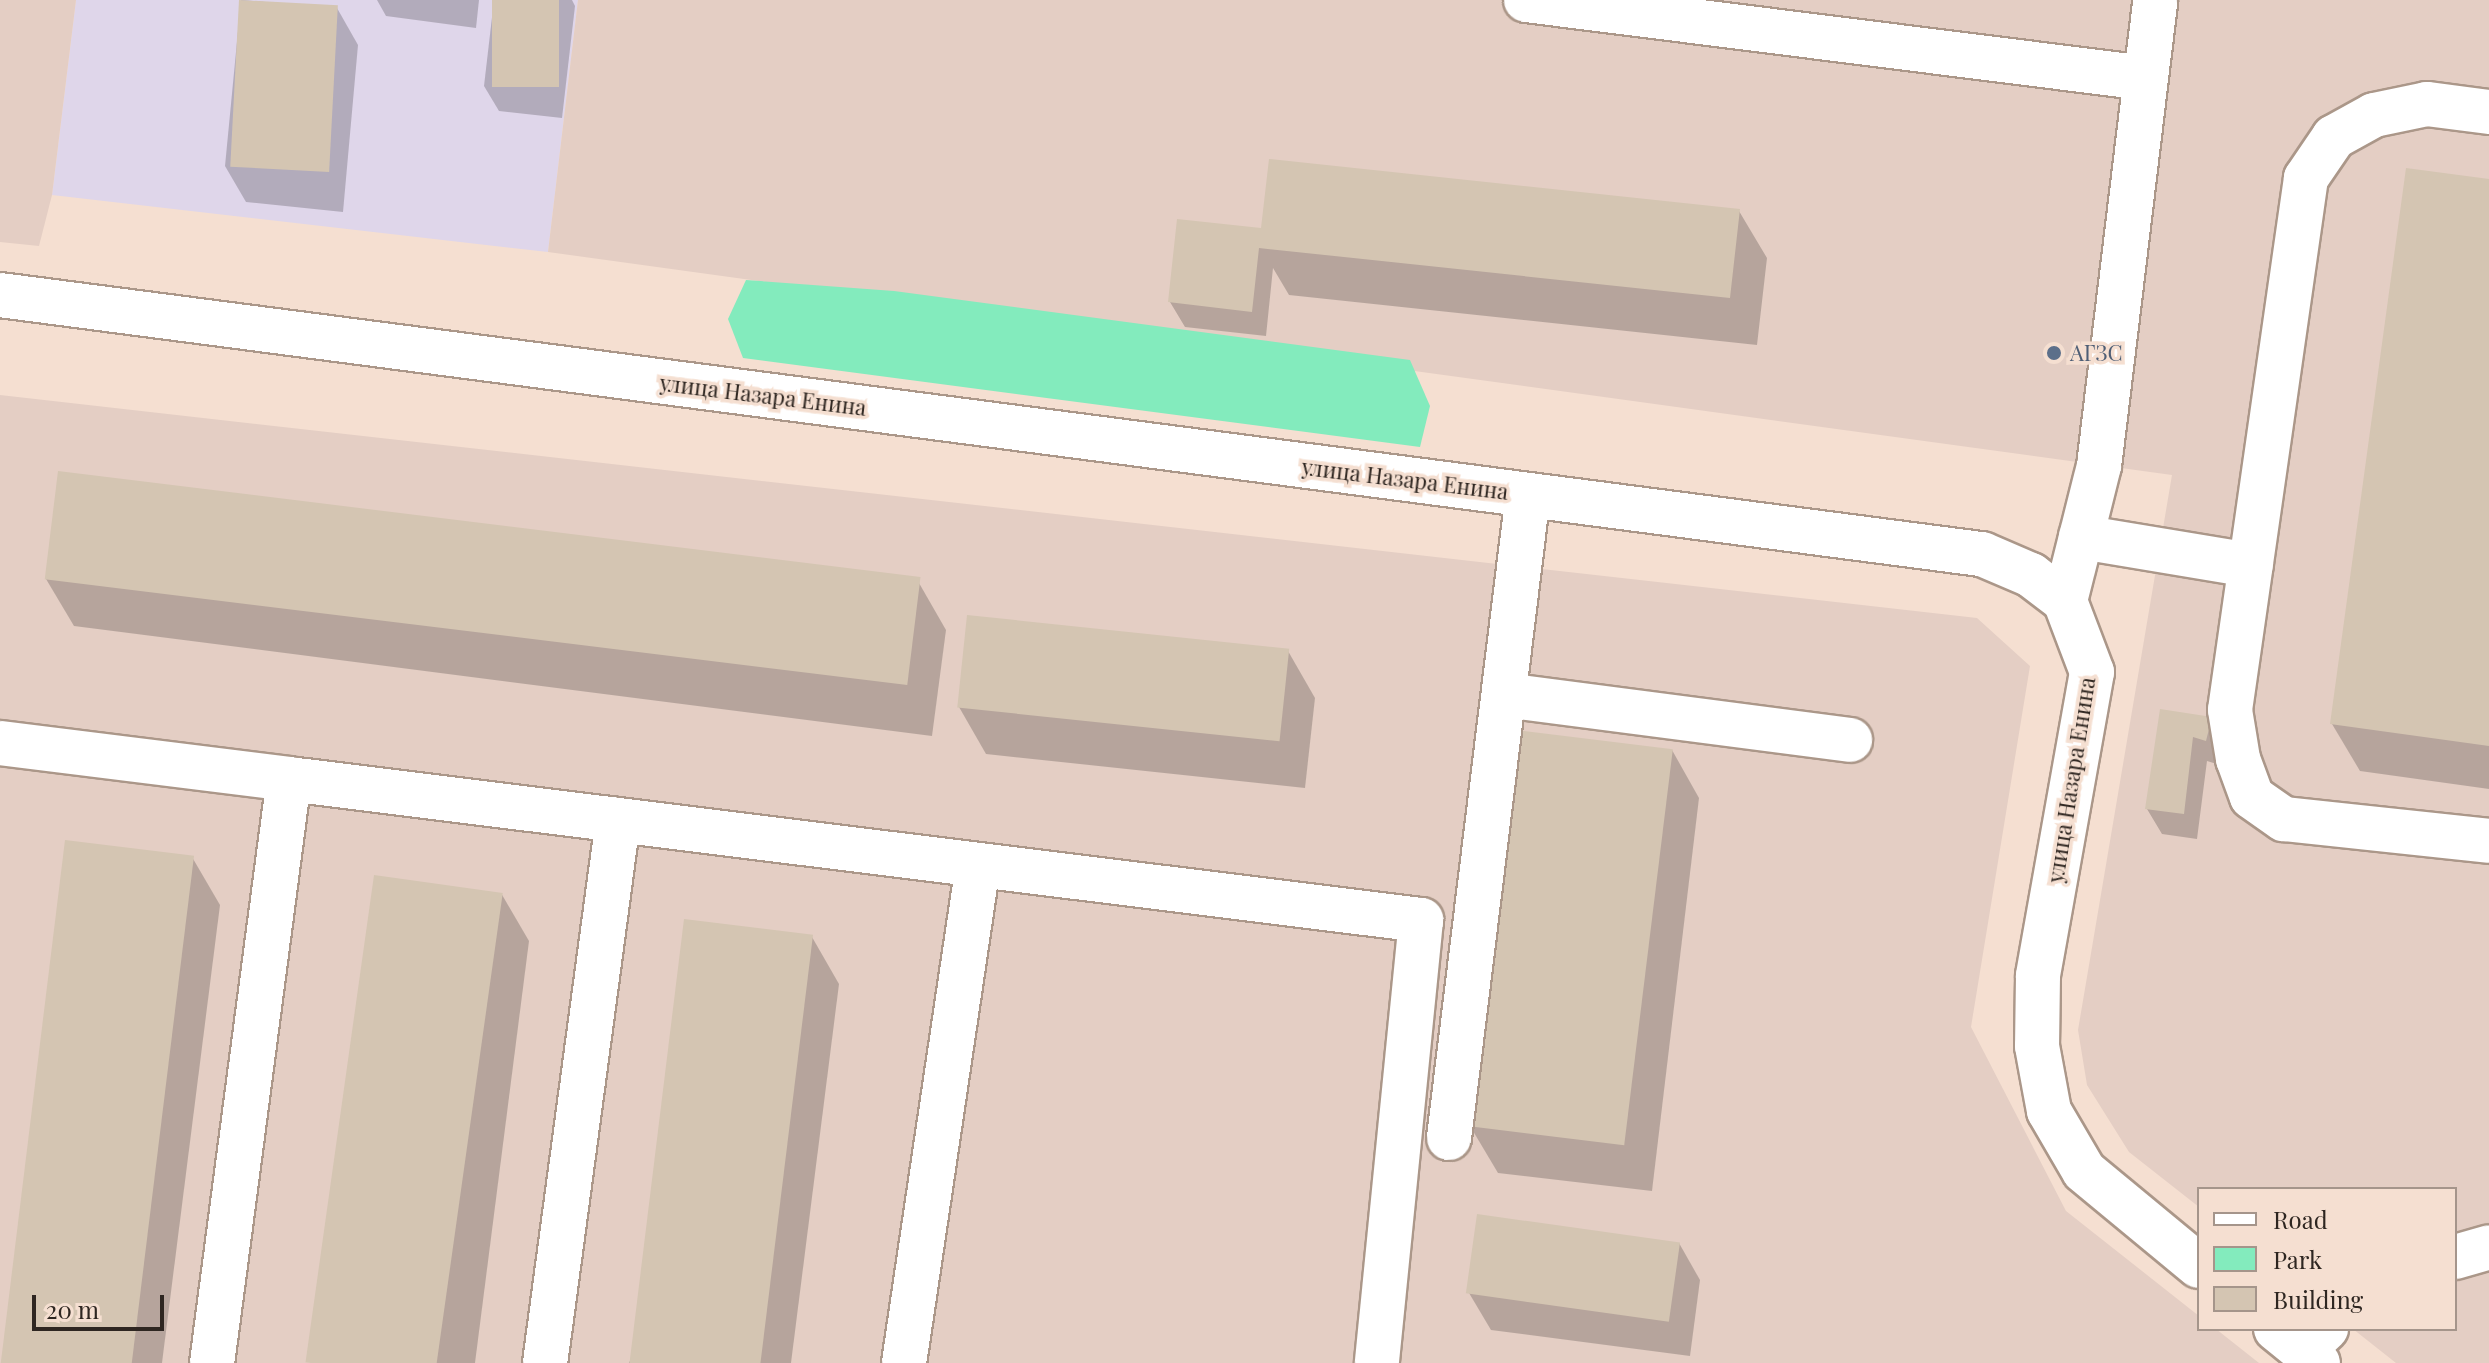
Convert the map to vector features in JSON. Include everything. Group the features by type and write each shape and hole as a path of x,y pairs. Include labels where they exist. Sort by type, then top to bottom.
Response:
{"main road":[{"path":"1526,0 2145,78"},
{"path":"2065,601 2099,466 2155,0"},
{"path":"2489,112 2427,104 2374,115 2334,137 2306,178 2230,710 2238,759 2252,797 2284,819 2489,841"},
{"name":"улица Назара Енина","path":"0,295 1982,554 2031,575 2065,601 2092,672 2038,976 2037,1046 2049,1111 2084,1171 2197,1264"},
{"path":"1449,1138 1528,495"},
{"path":"2081,537 2251,565"},
{"path":"1504,695 1850,740"},
{"path":"0,743 1421,920 1377,1363"},
{"path":"212,1363 289,779"},
{"path":"545,1363 618,820"},
{"path":"904,1363 978,865"},
{"path":"2457,1256 2489,1247"}],"shaded area":[{"path":"0,0 76,0 52,195 39,246 0,242"},
{"path":"76,0 578,0 548,252 52,195"},
{"path":"578,0 2489,0 2489,1363 2396,1363 2356,1331 2457,1331 2457,1187 2197,1187 2197,1205 2129,1152 2087,1085 2078,1030 2172,475 548,252"},
{"path":"0,395 1977,618 2030,666 1971,1027 2066,1211 2197,1314 2197,1331 2219,1331 2259,1363 0,1363"}],"green space":[{"path":"746,280 894,291 1410,360 1430,406 1420,447 743,358 728,319"}],"building":[{"path":"239,0 338,5 329,172 230,167"},
{"path":"492,0 559,0 559,87 492,87"},
{"path":"1269,159 1740,209 1730,298 1259,248 1252,312 1168,302 1177,219 1261,228"},
{"path":"2406,168 2489,179 2489,746 2330,724"},
{"path":"58,471 921,577 907,685 45,579"},
{"path":"967,615 1289,649 1280,741 957,707"},
{"path":"2160,709 2212,717 2206,741 2193,737 2184,814 2145,809"},
{"path":"1516,730 1673,749 1624,1145 1467,1126"},
{"path":"65,840 194,856 132,1363 1,1363"},
{"path":"374,875 503,893 437,1363 306,1362"},
{"path":"684,919 813,935 760,1363 629,1363"},
{"path":"1477,1214 1680,1243 1669,1322 1466,1293"}],"place":[{"name":"АГЗС","path":"2054,353"}]}
